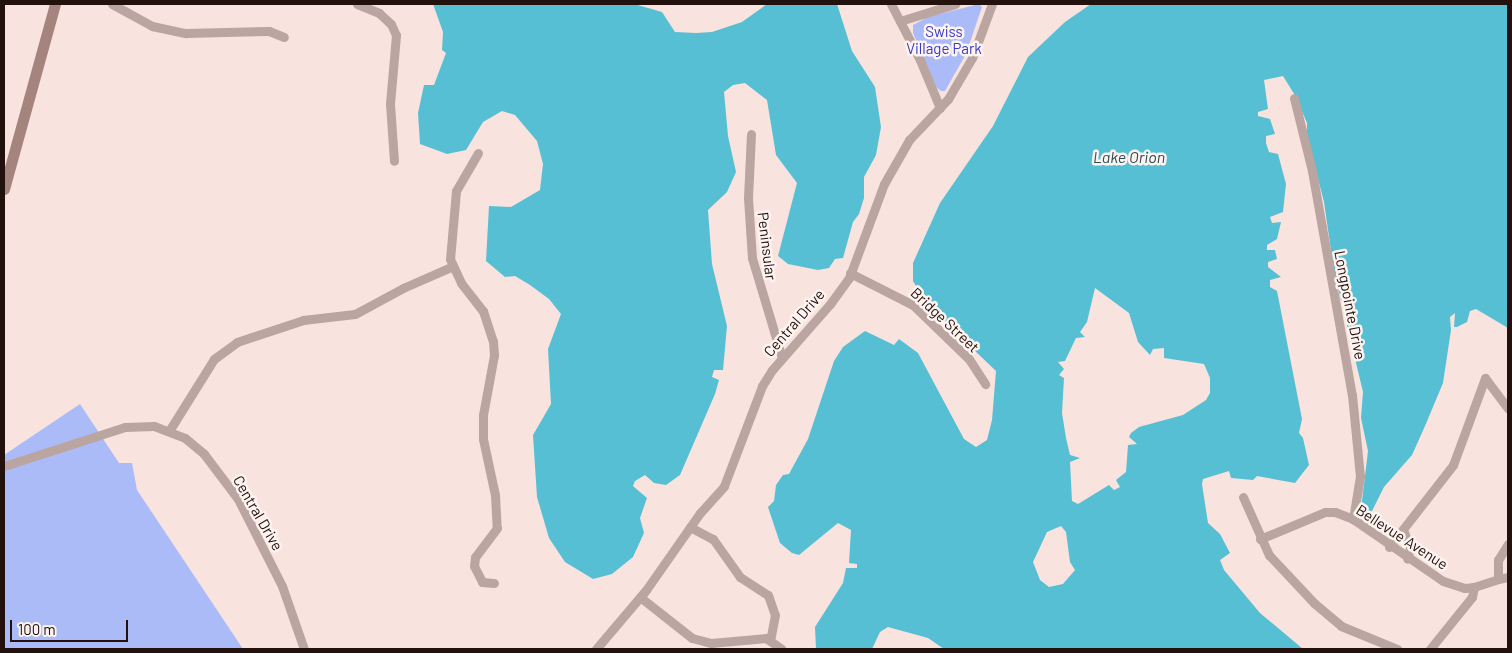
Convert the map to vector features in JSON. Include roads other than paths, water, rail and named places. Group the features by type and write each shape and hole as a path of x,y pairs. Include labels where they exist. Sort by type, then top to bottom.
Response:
{"street":[{"path":"4,189 55,4"},
{"path":"112,4 152,26 186,33 269,32 284,37"},
{"path":"357,4 379,13 391,24 396,35 390,104 394,160"},
{"path":"891,4 940,108"},
{"path":"900,21 955,4"},
{"name":"Central Drive","path":"596,649 640,598 690,527 724,486 762,386 782,358 830,304 850,274 866,226 892,170 909,140 940,108 972,58 992,4"},
{"name":"Longpointe Drive","path":"1294,98 1312,171 1352,395 1360,476 1353,520"},
{"name":"Peninsular","path":"751,134 748,198 752,258 782,358"},
{"path":"478,153 456,191 451,268 483,311 493,341 483,431 497,522 491,537 475,557 474,566 482,582 494,583"},
{"path":"169,431 214,359 237,342 303,320 355,314 403,288 451,268"},
{"name":"Bridge Street","path":"850,274 914,305 969,359 985,384"},
{"path":"1389,546 1404,532 1426,496 1453,465 1485,378 1508,408"},
{"name":"Central Drive","path":"4,466 125,427 154,426 185,438 204,454 238,499 282,586 304,649"},
{"path":"1243,497 1260,538 1281,569 1341,626 1397,649"},
{"name":"Bellevue Avenue","path":"1260,538 1325,512 1335,512 1353,520 1443,581 1465,588 1474,587"},
{"path":"690,527 713,539 740,576 768,596 775,615 770,641"},
{"path":"1404,532 1410,548 1407,558"},
{"path":"1498,579 1498,560 1508,544"},
{"path":"1430,649 1472,596 1474,587 1508,577"},
{"path":"640,598 692,638 712,643 752,638 770,641 782,649"}],"water":[{"path":"433,4 634,4 662,12 675,32 696,33 712,32 742,22 767,4 837,4 852,51 875,87 881,127 876,155 864,177 864,198 859,214 853,222 843,258 835,259 829,268 818,270 788,264 778,256 797,183 776,155 767,100 745,83 733,85 724,92 728,136 736,172 727,192 708,210 712,264 727,326 723,370 714,370 712,377 719,380 715,394 680,475 666,485 654,483 645,475 635,481 633,486 647,498 640,518 644,533 633,557 612,574 593,579 565,562 549,538 537,497 533,435 551,404 548,349 561,314 549,299 530,285 515,276 505,277 486,261 489,206 511,207 540,190 543,164 537,141 515,115 502,111 483,122 466,150 447,154 420,144 418,113 424,85 434,85 446,53 442,50 443,32"},
{"name":"Lake Orion","path":"1091,4 1508,4 1508,328 1476,309 1470,311 1467,322 1457,327 1454,327 1455,313 1450,317 1451,330 1443,383 1425,426 1412,455 1384,487 1367,521 1363,520 1361,509 1368,451 1361,418 1363,392 1334,271 1324,202 1307,136 1307,123 1296,97 1283,76 1264,80 1268,109 1258,112 1258,116 1270,119 1275,134 1266,136 1266,143 1269,152 1278,154 1286,184 1283,212 1270,217 1272,223 1281,222 1277,239 1267,245 1267,250 1275,250 1277,259 1268,262 1268,267 1281,277 1270,280 1270,287 1277,291 1302,419 1299,433 1303,438 1309,465 1295,483 1257,476 1253,480 1231,478 1229,471 1203,479 1202,484 1208,523 1220,534 1230,553 1220,560 1224,570 1260,613 1303,649 944,649 928,638 888,627 880,632 872,649 816,649 815,627 843,583 846,568 857,568 857,564 849,563 851,530 838,523 799,555 792,553 780,543 768,507 774,501 776,485 783,475 789,474 808,439 834,361 843,347 865,331 894,345 899,339 918,353 964,439 976,447 987,440 992,420 996,371 928,306 913,281 913,263 940,203 993,126 1028,57 1065,22","holes":["1095,288 1129,313 1138,342 1150,355 1153,349 1164,348 1164,358 1204,364 1210,378 1210,393 1206,400 1183,415 1139,427 1131,433 1129,437 1137,444 1128,445 1126,472 1116,480 1120,487 1114,490 1109,485 1078,504 1072,501 1070,462 1080,458 1070,455 1066,438 1062,413 1064,378 1059,375 1064,369 1058,362 1065,361 1076,338 1085,337 1080,332 1087,322","1061,526 1066,532 1070,562 1075,570 1063,584 1049,587 1040,580 1033,562 1047,532"]}],"park label":[{"name":"Swiss Village Park","path":"944,40"}]}
